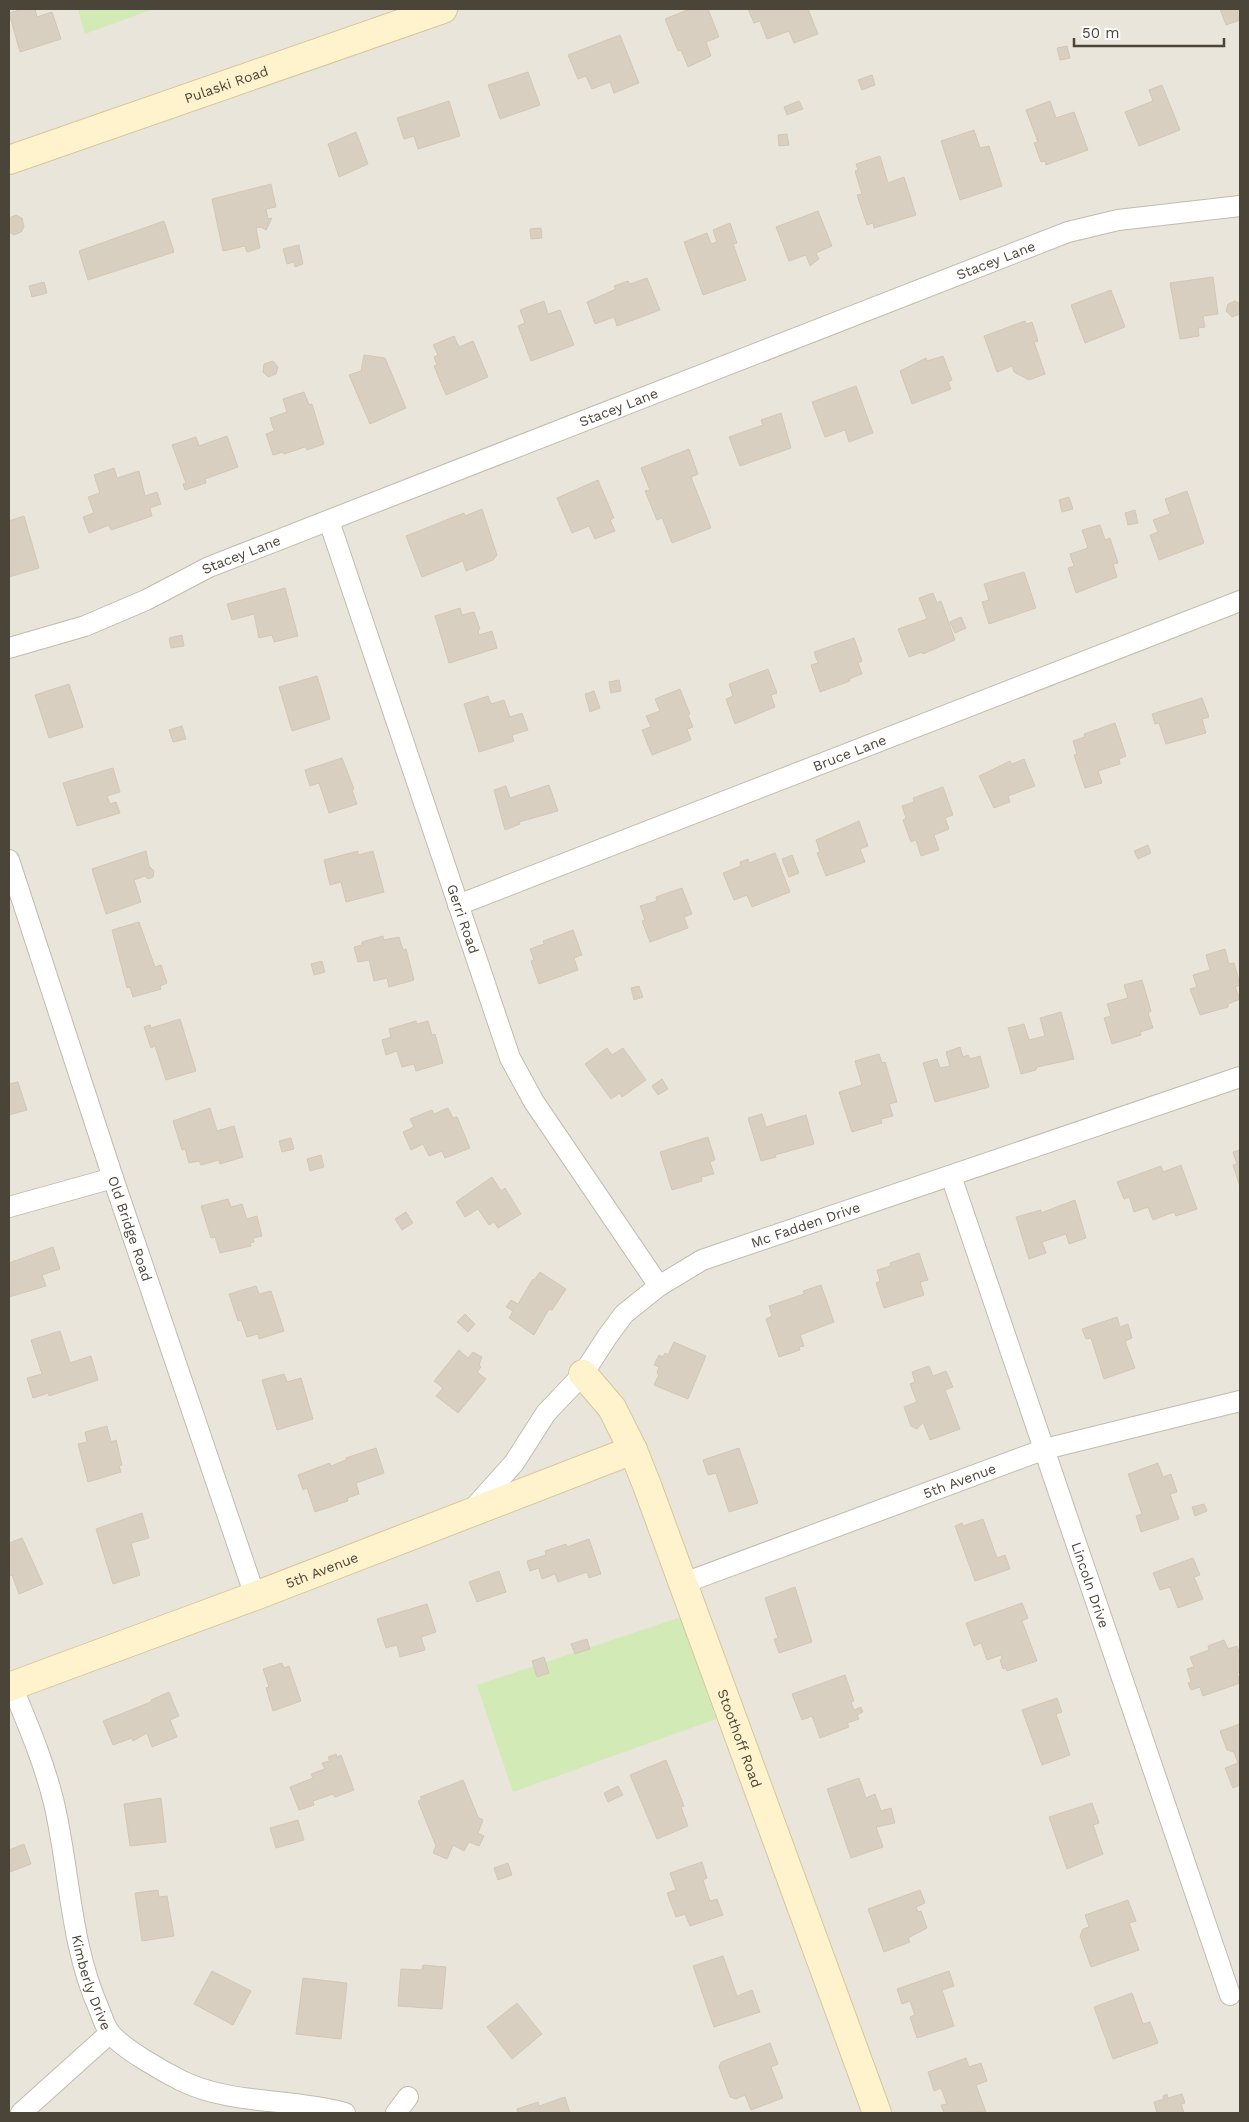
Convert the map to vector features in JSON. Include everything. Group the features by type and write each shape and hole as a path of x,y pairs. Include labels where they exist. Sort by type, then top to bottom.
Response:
{"street":[{"name":"Pulaski Road","path":"9,160 444,9"},
{"name":"Stacey Lane","path":"9,648 85,626 146,600 208,567 1068,232 1118,220 1240,206"},
{"name":"Gerri Road","path":"330,521 510,1058 534,1102 659,1286"},
{"name":"Bruce Lane","path":"458,905 1240,600"},
{"name":"Old Bridge Road","path":"9,860 112,1178 254,1596"},
{"name":"Mc Fadden Drive","path":"467,1515 514,1463 546,1413 583,1374 624,1314 659,1286 702,1260 1240,1077"},
{"name":"Lincoln Drive","path":"951,1176 1230,1995"},
{"path":"9,1207 112,1178"},
{"name":"Stoothoff Road","path":"583,1374 612,1408 633,1450 684,1583 877,2113"},
{"name":"5th Avenue","path":"684,1583 1045,1449 1240,1401"},
{"name":"5th Avenue","path":"10,1687 467,1515 633,1450"},
{"name":"Kimberly Drive","path":"10,1687 40,1752 54,1805 80,1952 89,1986 110,2033 145,2060 184,2082 228,2095 318,2107 345,2113"},
{"path":"21,2113 110,2033"},
{"path":"396,2113 408,2097"}],"shaded area":[{"path":"9,9 1240,9 1240,2113 9,2113"}],"green space":[{"path":"78,9 153,9 85,34"},
{"path":"681,1617 716,1719 513,1792 477,1685"}],"building":[{"path":"23,9 35,9 37,17 52,12 61,39 20,52 9,13"},
{"path":"690,9 708,9 719,37 706,42 711,56 688,67 681,50 678,51 665,19"},
{"path":"748,9 808,9 818,34 794,43 789,31 767,39 760,21 754,23"},
{"path":"1220,9 1240,9 1240,20 1226,25"},
{"path":"620,35 639,83 614,93 610,82 592,89 586,76 578,79 568,55"},
{"path":"1067,46 1070,58 1060,60 1057,48"},
{"path":"528,72 540,105 500,119 488,85"},
{"path":"872,75 875,85 862,90 858,80"},
{"path":"1162,85 1180,130 1139,146 1125,112 1153,101 1149,90"},
{"path":"449,101 460,136 418,149 414,136 404,139 397,118"},
{"path":"799,101 803,109 787,115 784,107"},
{"path":"1050,101 1056,118 1074,112 1088,150 1046,165 1045,161 1041,162 1034,143 1038,142 1026,110"},
{"path":"974,130 980,148 989,146 1002,186 960,200 941,141"},
{"path":"356,132 368,164 339,177 328,144"},
{"path":"787,134 789,145 779,146 778,135"},
{"path":"880,156 888,183 904,177 916,215 874,228 873,223 867,225 857,195 862,194 855,171 858,170 856,164"},
{"path":"271,184 276,207 266,209 268,219 272,218 266,230 261,227 256,228 260,248 247,252 245,246 223,251 212,199"},
{"path":"818,211 832,246 816,253 819,259 810,266 806,255 789,261 776,227"},
{"path":"16,215 22,218 24,227 21,232 14,235 9,232 9,218"},
{"path":"164,221 174,252 88,280 79,251"},
{"path":"730,223 737,243 733,244 746,280 703,295 684,242 707,233 711,244 717,242 713,230"},
{"path":"541,228 542,238 531,239 530,229"},
{"path":"299,245 303,264 295,267 294,262 287,264 283,249"},
{"path":"1213,277 1218,314 1203,316 1205,327 1198,328 1199,336 1180,339 1170,283"},
{"path":"647,278 660,310 617,326 614,317 595,324 587,302 616,289 614,286 628,281 630,284"},
{"path":"44,282 47,293 32,297 29,286"},
{"path":"1111,290 1125,327 1085,343 1071,305"},
{"path":"544,301 548,314 560,310 574,345 531,361 518,326 525,323 520,310"},
{"path":"1235,301 1240,304 1240,314 1232,317 1226,311 1228,304"},
{"path":"1025,321 1026,324 1032,322 1038,341 1034,342 1045,374 1029,380 1014,372 1012,366 997,372 984,336"},
{"path":"454,336 459,347 473,341 488,377 446,395 434,366 437,365 434,357 438,355 433,345"},
{"path":"364,355 385,358 406,408 370,424 349,375 361,371"},
{"path":"943,356 952,380 948,382 951,389 912,404 900,371 926,358 927,361"},
{"path":"273,361 278,367 276,374 268,377 263,372 264,364"},
{"path":"856,386 873,433 849,442 845,430 825,437 812,402"},
{"path":"304,392 309,405 312,404 324,444 307,450 305,447 284,454 283,452 273,455 266,434 274,431 270,418 287,412 283,399"},
{"path":"781,413 791,448 740,466 729,437 763,425 761,420"},
{"path":"227,436 238,467 205,479 206,483 185,490 183,484 186,483 172,445 196,437 199,446"},
{"path":"689,449 698,474 691,477 711,528 672,543 662,518 657,520 645,491 650,490 641,468"},
{"path":"114,468 117,478 139,471 145,496 157,492 161,504 150,508 152,516 111,530 109,525 89,533 83,517 94,513 88,497 100,493 94,475"},
{"path":"598,480 614,518 610,520 615,531 595,539 589,526 572,533 557,498"},
{"path":"1187,491 1204,543 1159,560 1150,535 1158,532 1153,520 1170,514 1165,499"},
{"path":"1069,497 1073,509 1062,512 1059,500"},
{"path":"482,509 497,555 493,560 466,571 463,561 422,577 406,536 464,513 465,516"},
{"path":"1135,510 1138,523 1128,525 1125,513"},
{"path":"24,516 39,568 9,577 9,521"},
{"path":"1100,525 1105,540 1110,538 1118,563 1113,564 1117,577 1076,593 1068,568 1074,566 1070,554 1088,548 1082,530"},
{"path":"1024,572 1036,608 989,624 982,602 989,600 984,584"},
{"path":"285,588 298,636 274,642 272,635 259,638 254,614 232,620 227,604"},
{"path":"933,593 937,603 941,601 955,640 923,654 922,652 909,657 898,629 927,619 919,598"},
{"path":"460,608 462,615 474,612 480,629 478,630 479,635 492,631 497,648 449,663 435,616"},
{"path":"961,617 966,628 955,633 950,622"},
{"path":"182,635 184,646 171,648 169,638"},
{"path":"854,638 862,661 858,663 862,674 849,679 850,681 820,692 811,665 818,663 814,652"},
{"path":"768,669 777,693 771,695 775,707 735,724 726,699 733,696 729,684"},
{"path":"317,676 330,719 292,731 279,687"},
{"path":"619,680 621,691 611,693 609,682"},
{"path":"69,684 83,727 49,738 35,695"},
{"path":"680,689 693,727 687,729 691,740 652,755 642,730 651,727 646,716 660,711 655,699"},
{"path":"594,691 600,708 590,712 585,694"},
{"path":"488,696 491,704 504,700 510,717 522,713 528,730 512,735 514,741 479,752 464,704"},
{"path":"1202,698 1209,717 1202,719 1206,733 1166,744 1159,723 1155,724 1152,714"},
{"path":"1115,723 1126,756 1119,759 1120,764 1098,771 1102,783 1085,788 1074,755 1077,754 1073,741 1085,737 1084,734"},
{"path":"182,726 186,739 173,742 169,730"},
{"path":"342,758 354,789 352,790 357,804 329,813 319,783 310,786 305,770"},
{"path":"1024,759 1035,786 1008,796 1010,802 994,808 979,776 1010,761 1012,764"},
{"path":"113,768 120,792 107,796 110,804 116,802 120,813 77,826 63,783"},
{"path":"549,785 558,811 519,822 520,824 505,830 494,790 506,786 510,798"},
{"path":"943,787 953,815 945,818 949,829 934,835 939,850 921,856 916,840 911,842 903,820 906,818 902,806 914,802 913,798"},
{"path":"859,821 868,846 860,849 865,862 826,876 817,853 820,852 816,840"},
{"path":"1148,845 1151,853 1138,859 1134,851"},
{"path":"146,851 149,866 154,871 153,877 148,879 145,876 134,880 141,902 106,914 92,869"},
{"path":"358,851 358,855 373,851 384,892 346,902 341,882 330,885 324,860"},
{"path":"775,853 790,892 752,907 747,895 734,900 723,873 741,866 740,862 748,859 749,863"},
{"path":"792,855 799,873 789,877 782,859"},
{"path":"682,888 692,914 684,917 688,928 650,942 642,921 645,920 640,906 657,901 656,897"},
{"path":"139,922 155,967 161,965 167,983 160,986 161,989 133,997 130,987 127,988 112,930"},
{"path":"573,930 582,955 574,958 578,970 539,984 531,961 534,960 530,949 544,944 543,941"},
{"path":"383,936 384,940 399,937 403,950 406,949 414,980 389,987 387,978 374,981 369,960 358,962 354,947 362,945 362,942"},
{"path":"1225,949 1229,964 1234,963 1240,985 1235,987 1240,999 1228,1004 1228,1007 1200,1015 1190,989 1197,987 1193,975 1210,970 1206,955"},
{"path":"322,961 325,972 314,975 311,964"},
{"path":"1142,980 1151,1011 1148,1013 1153,1028 1140,1032 1141,1035 1112,1044 1104,1018 1111,1016 1107,1004 1128,998 1124,985"},
{"path":"639,986 643,997 634,1000 631,988"},
{"path":"1061,1012 1074,1059 1037,1067 1036,1070 1021,1074 1008,1028 1024,1024 1029,1040 1045,1036 1040,1018"},
{"path":"180,1019 196,1071 166,1080 155,1046 151,1048 144,1027 150,1025 151,1028"},
{"path":"416,1021 417,1024 428,1021 432,1035 435,1034 443,1063 416,1071 414,1064 402,1067 397,1051 386,1055 382,1040 391,1037 389,1029"},
{"path":"960,1047 963,1057 968,1055 970,1059 980,1056 989,1087 935,1102 923,1063 937,1059 940,1068 950,1066 946,1052"},
{"path":"607,1048 612,1055 623,1048 646,1080 622,1097 620,1093 611,1099 585,1064"},
{"path":"879,1054 882,1063 885,1062 897,1102 889,1104 893,1116 881,1119 882,1123 852,1132 839,1092 862,1085 855,1061"},
{"path":"662,1079 668,1089 658,1095 652,1086"},
{"path":"18,1082 27,1110 9,1115 9,1084"},
{"path":"210,1108 217,1131 234,1126 243,1157 220,1164 219,1160 201,1165 199,1161 189,1163 185,1149 182,1150 173,1121"},
{"path":"448,1108 453,1118 457,1117 470,1148 445,1158 442,1151 429,1156 423,1144 411,1150 403,1132 414,1127 410,1119 432,1110 434,1114"},
{"path":"762,1114 766,1127 806,1115 814,1144 761,1161 748,1118"},
{"path":"708,1137 715,1160 710,1162 714,1174 701,1177 702,1181 672,1190 660,1152"},
{"path":"291,1138 294,1149 282,1152 279,1141"},
{"path":"1240,1150 1240,1187 1233,1165 1237,1164 1233,1152"},
{"path":"321,1155 324,1167 310,1171 307,1159"},
{"path":"1181,1165 1197,1209 1176,1216 1174,1212 1153,1220 1148,1207 1134,1212 1129,1197 1124,1199 1117,1182 1161,1166 1163,1172"},
{"path":"492,1177 501,1191 505,1188 521,1214 498,1228 494,1222 489,1225 478,1209 465,1217 456,1202"},
{"path":"228,1199 231,1207 242,1204 247,1219 257,1216 262,1236 253,1238 254,1242 250,1243 251,1246 220,1253 215,1237 211,1238 201,1206"},
{"path":"1075,1200 1086,1238 1069,1244 1066,1234 1042,1242 1046,1253 1029,1259 1016,1217 1041,1210 1041,1213"},
{"path":"406,1212 413,1223 402,1230 395,1219"},
{"path":"53,1247 60,1269 42,1275 46,1286 9,1297 9,1263"},
{"path":"919,1253 928,1280 920,1282 924,1295 884,1308 876,1283 880,1281 877,1270 891,1266 890,1263"},
{"path":"540,1272 566,1289 552,1310 549,1309 534,1335 509,1318 513,1311 506,1307 511,1300 518,1304 533,1279"},
{"path":"821,1285 834,1322 800,1335 804,1346 799,1347 800,1350 779,1357 766,1319 772,1316 769,1306 804,1294 803,1291"},
{"path":"256,1286 259,1294 271,1291 284,1331 259,1339 258,1334 247,1337 241,1320 238,1321 229,1294"},
{"path":"465,1314 475,1324 468,1332 457,1322"},
{"path":"1117,1317 1120,1327 1128,1324 1132,1338 1125,1341 1135,1368 1104,1379 1091,1338 1086,1339 1082,1329"},
{"path":"60,1331 70,1363 91,1356 98,1380 49,1396 48,1393 33,1398 27,1378 42,1374 31,1340"},
{"path":"674,1342 706,1356 688,1399 654,1385 659,1374 657,1373 659,1367 654,1365 659,1355 663,1357 665,1353 668,1355"},
{"path":"459,1350 468,1358 473,1352 482,1357 479,1365 481,1367 477,1372 486,1379 458,1413 436,1396 443,1388 434,1381"},
{"path":"929,1366 933,1376 946,1371 953,1387 945,1390 960,1429 930,1440 923,1422 917,1429 911,1426 904,1407 917,1402 910,1384 915,1382 912,1372"},
{"path":"284,1374 287,1382 301,1378 313,1419 277,1430 262,1380"},
{"path":"107,1426 111,1442 116,1440 122,1465 119,1466 121,1472 88,1482 78,1444 87,1442 85,1432"},
{"path":"376,1448 384,1473 356,1483 359,1494 347,1498 348,1501 315,1512 307,1488 303,1490 298,1475 330,1463 331,1466 346,1460 346,1458"},
{"path":"739,1448 758,1503 729,1512 716,1473 708,1475 703,1460"},
{"path":"1158,1463 1163,1477 1171,1474 1177,1492 1170,1494 1179,1519 1141,1532 1136,1516 1142,1514 1128,1474"},
{"path":"1204,1504 1207,1511 1195,1516 1192,1507"},
{"path":"142,1513 149,1538 131,1543 140,1575 113,1584 96,1529"},
{"path":"983,1519 997,1558 1005,1555 1010,1569 975,1581 955,1526 962,1523 963,1526"},
{"path":"22,1538 43,1584 19,1594 12,1575 9,1576 9,1543"},
{"path":"589,1539 601,1574 589,1578 587,1572 558,1582 555,1574 542,1579 539,1568 530,1571 527,1561 546,1555 545,1551 566,1544 567,1547"},
{"path":"1193,1558 1200,1575 1194,1577 1203,1599 1178,1608 1170,1587 1160,1590 1153,1573"},
{"path":"499,1571 506,1592 477,1602 469,1582"},
{"path":"795,1587 812,1642 779,1653 774,1639 778,1638 765,1598"},
{"path":"1022,1603 1028,1618 1022,1621 1037,1661 1007,1671 1006,1668 1003,1669 1000,1660 1002,1659 1001,1655 987,1660 981,1643 974,1646 966,1623"},
{"path":"427,1604 436,1632 421,1637 425,1650 400,1657 397,1645 386,1648 377,1619"},
{"path":"587,1639 590,1649 575,1654 571,1644"},
{"path":"1224,1640 1228,1649 1237,1646 1240,1655 1240,1672 1237,1673 1240,1683 1203,1696 1200,1687 1191,1690 1188,1683 1191,1682 1187,1669 1194,1667 1190,1657 1209,1650 1208,1646"},
{"path":"544,1657 549,1673 537,1677 532,1661"},
{"path":"282,1663 284,1668 289,1666 301,1701 273,1711 266,1688 269,1687 263,1669"},
{"path":"845,1675 854,1701 851,1702 854,1710 861,1707 863,1712 857,1715 859,1719 847,1723 849,1727 820,1738 812,1716 802,1720 792,1694"},
{"path":"169,1692 179,1716 170,1720 177,1737 152,1747 147,1733 133,1741 132,1738 113,1745 103,1721 151,1702 151,1700"},
{"path":"1057,1698 1062,1712 1056,1714 1070,1755 1042,1765 1022,1710"},
{"path":"1240,1724 1240,1785 1233,1788 1225,1768 1238,1763 1234,1752 1227,1750 1220,1731"},
{"path":"336,1754 337,1757 341,1755 354,1790 335,1797 333,1794 313,1801 314,1805 299,1810 290,1787 313,1778 311,1774 325,1769 322,1763 330,1761 328,1757"},
{"path":"666,1760 684,1806 681,1807 688,1826 657,1839 630,1775"},
{"path":"859,1778 866,1798 875,1794 881,1811 891,1808 895,1823 876,1827 883,1847 851,1858 827,1789"},
{"path":"463,1780 478,1817 483,1820 478,1833 484,1836 479,1846 469,1842 464,1851 453,1845 447,1859 433,1853 436,1846 418,1801 422,1799 420,1797"},
{"path":"618,1786 623,1795 608,1802 604,1793"},
{"path":"161,1798 166,1842 130,1846 124,1804"},
{"path":"1092,1803 1099,1823 1093,1825 1103,1854 1067,1869 1049,1817"},
{"path":"298,1820 304,1840 276,1848 270,1828"},
{"path":"24,1844 31,1864 10,1872 9,1850"},
{"path":"702,1862 707,1878 703,1880 710,1901 717,1899 723,1915 690,1926 685,1914 676,1917 667,1893 676,1890 670,1873"},
{"path":"508,1863 512,1875 498,1880 494,1868"},
{"path":"158,1890 159,1897 167,1896 174,1936 142,1941 135,1893"},
{"path":"920,1890 925,1903 916,1907 918,1912 921,1911 927,1928 908,1938 910,1942 884,1952 868,1909"},
{"path":"1128,1900 1136,1921 1129,1923 1139,1950 1091,1967 1080,1936 1083,1929 1089,1927 1085,1915"},
{"path":"723,1956 737,1996 752,1990 760,2012 714,2027 693,1966"},
{"path":"423,1965 446,1967 442,2009 398,2006 401,1969 422,1970"},
{"path":"212,1971 251,1991 233,2025 194,2004"},
{"path":"949,1971 954,1986 942,1990 954,2026 917,2038 910,2017 915,2015 910,2001 902,2004 897,1989"},
{"path":"303,1978 347,1983 341,2039 296,2034"},
{"path":"1132,1993 1143,2024 1150,2022 1158,2043 1113,2059 1094,2007"},
{"path":"517,2003 542,2034 512,2059 487,2027"},
{"path":"770,2043 778,2064 771,2067 783,2098 751,2110 745,2095 736,2099 730,2097 719,2067 721,2062"},
{"path":"966,2058 969,2067 981,2063 987,2081 976,2085 986,2112 944,2113 941,2105 947,2104 941,2088 934,2091 928,2072"},
{"path":"1167,2094 1168,2098 1182,2094 1185,2103 1181,2104 1184,2113 1157,2113 1154,2102 1164,2099 1163,2096"},
{"path":"565,2097 570,2113 518,2113 517,2109 538,2102 539,2106"}]}
